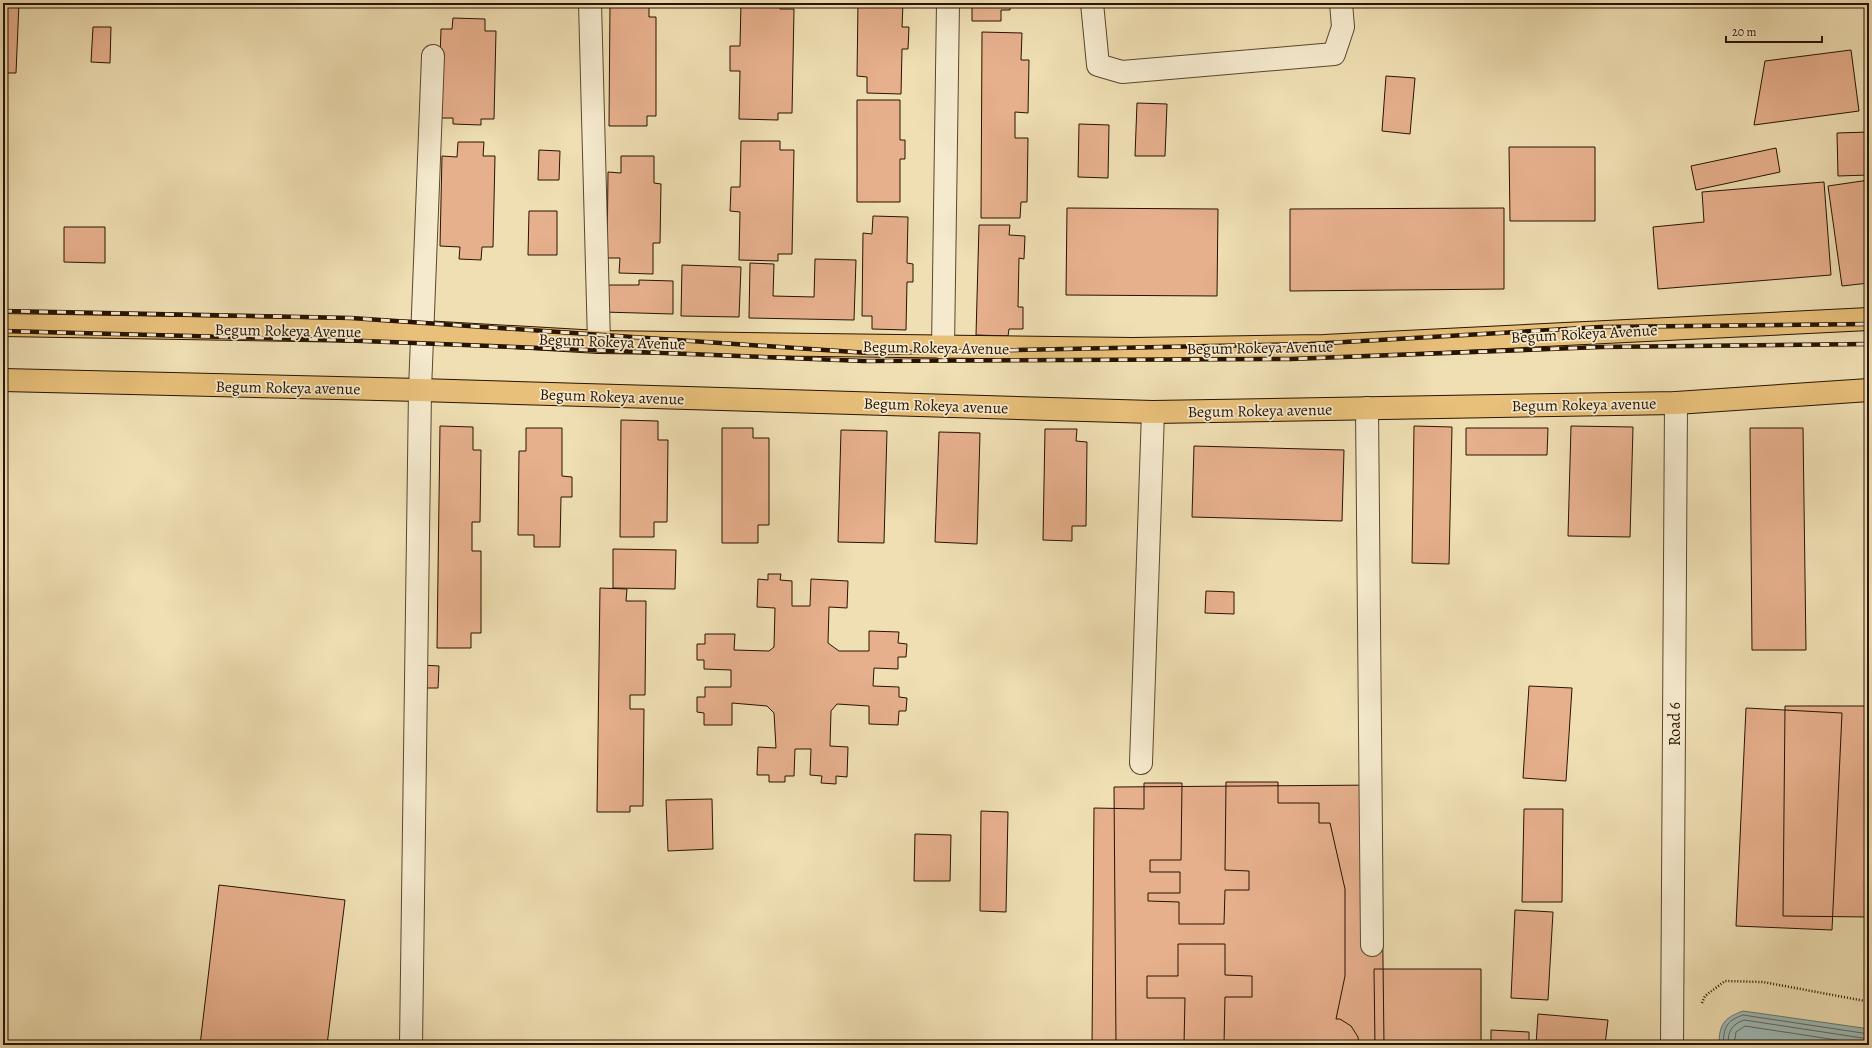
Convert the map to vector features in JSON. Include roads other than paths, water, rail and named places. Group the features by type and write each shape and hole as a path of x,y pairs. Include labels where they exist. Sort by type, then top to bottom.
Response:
{"main road":[{"name":"Begum Rokeya Avenue","path":"3,325 423,332 599,342 943,348 1133,349 1324,346 1869,319"},
{"name":"Begum Rokeya avenue","path":"3,380 420,390 1153,412 1676,403 1869,390"}],"street":[{"path":"590,3 599,342"},
{"path":"943,348 948,3"},
{"path":"1092,3 1098,65 1122,72 1334,54 1343,27 1341,3"},
{"path":"411,1045 420,390 433,56"},
{"name":"Road 6","path":"1672,1045 1676,403"},
{"path":"1367,408 1372,945"},
{"path":"1141,763 1153,412"}],"water":[{"path":"1743,1011 1863,1028 1869,1030 1869,1045 1719,1045 1720,1032 1724,1023 1731,1016"}],"railway":[{"path":"3,311 351,318 869,353 1310,344 1601,327 1869,324"},
{"path":"3,331 338,340 864,361 1291,359 1600,347 1869,344"}]}
